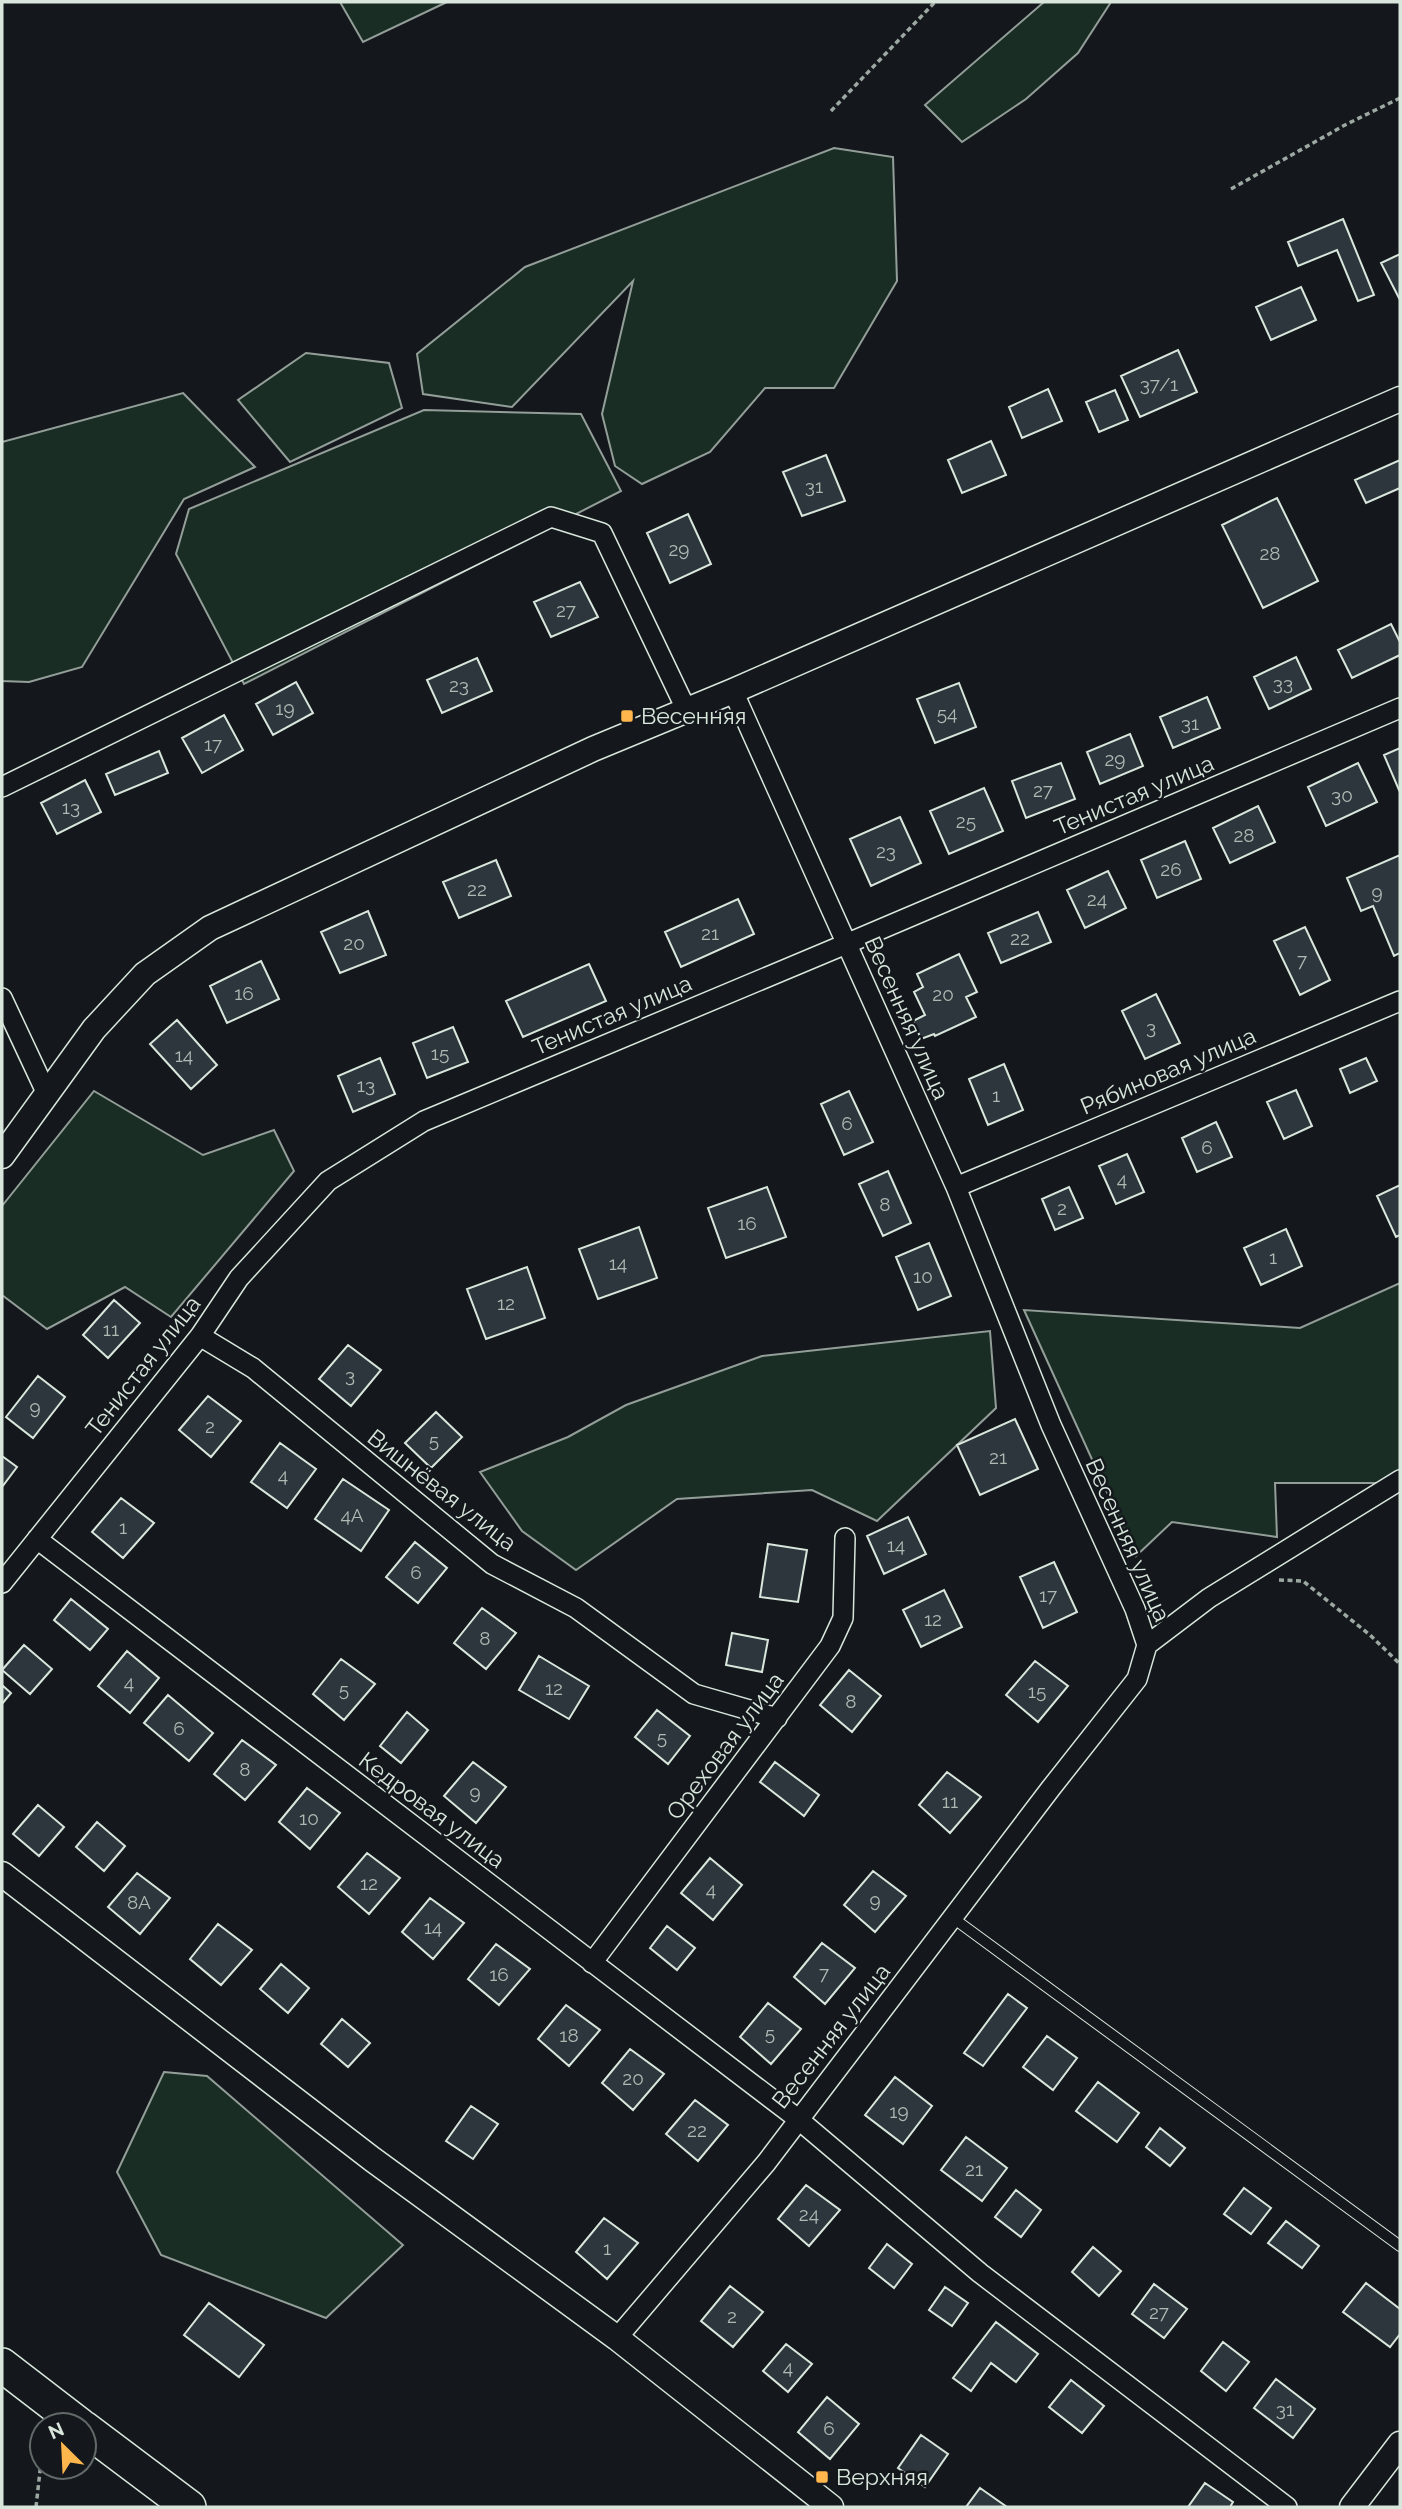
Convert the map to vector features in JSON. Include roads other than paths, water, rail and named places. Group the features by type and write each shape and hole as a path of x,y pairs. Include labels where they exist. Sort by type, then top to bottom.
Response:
{"highway":[{"path":"2,2365 62,2411"},
{"path":"98,2438 188,2507"}],"street":[{"path":"2,1156 94,1028 145,974 210,928 556,766 1400,399"},
{"path":"2,787 551,517 602,533 685,709"},
{"name":"Весенняя улица","path":"617,2338 766,2163 797,2119 1137,1679 1147,1645 1135,1609 1051,1425 956,1187 733,691"},
{"name":"Тенистая улица","path":"2,1583 200,1336 239,1278 328,1181 424,1121 1400,708"},
{"path":"2,998 47,1094"},
{"name":"Рябиновая улица","path":"956,1187 1400,1001"},
{"name":"Вишнёвая улица","path":"200,1336 253,1368 492,1564 576,1608 694,1694 777,1718"},
{"path":"1147,1645 1209,1598 1400,1479"},
{"name":"Ореховая улица","path":"592,1963 830,1646 843,1618 845,1538"},
{"name":"Кедровая улица","path":"37,1539 797,2119 980,2273 1287,2507"},
{"path":"4,1880 372,2159 617,2338 831,2507"},
{"path":"1352,2507 1400,2445"}],"lane":[{"path":"953,1917 1400,2246"}],"place":[{"name":"Весенняя","path":"627,716"},
{"name":"Верхняя","path":"822,2477"}]}
